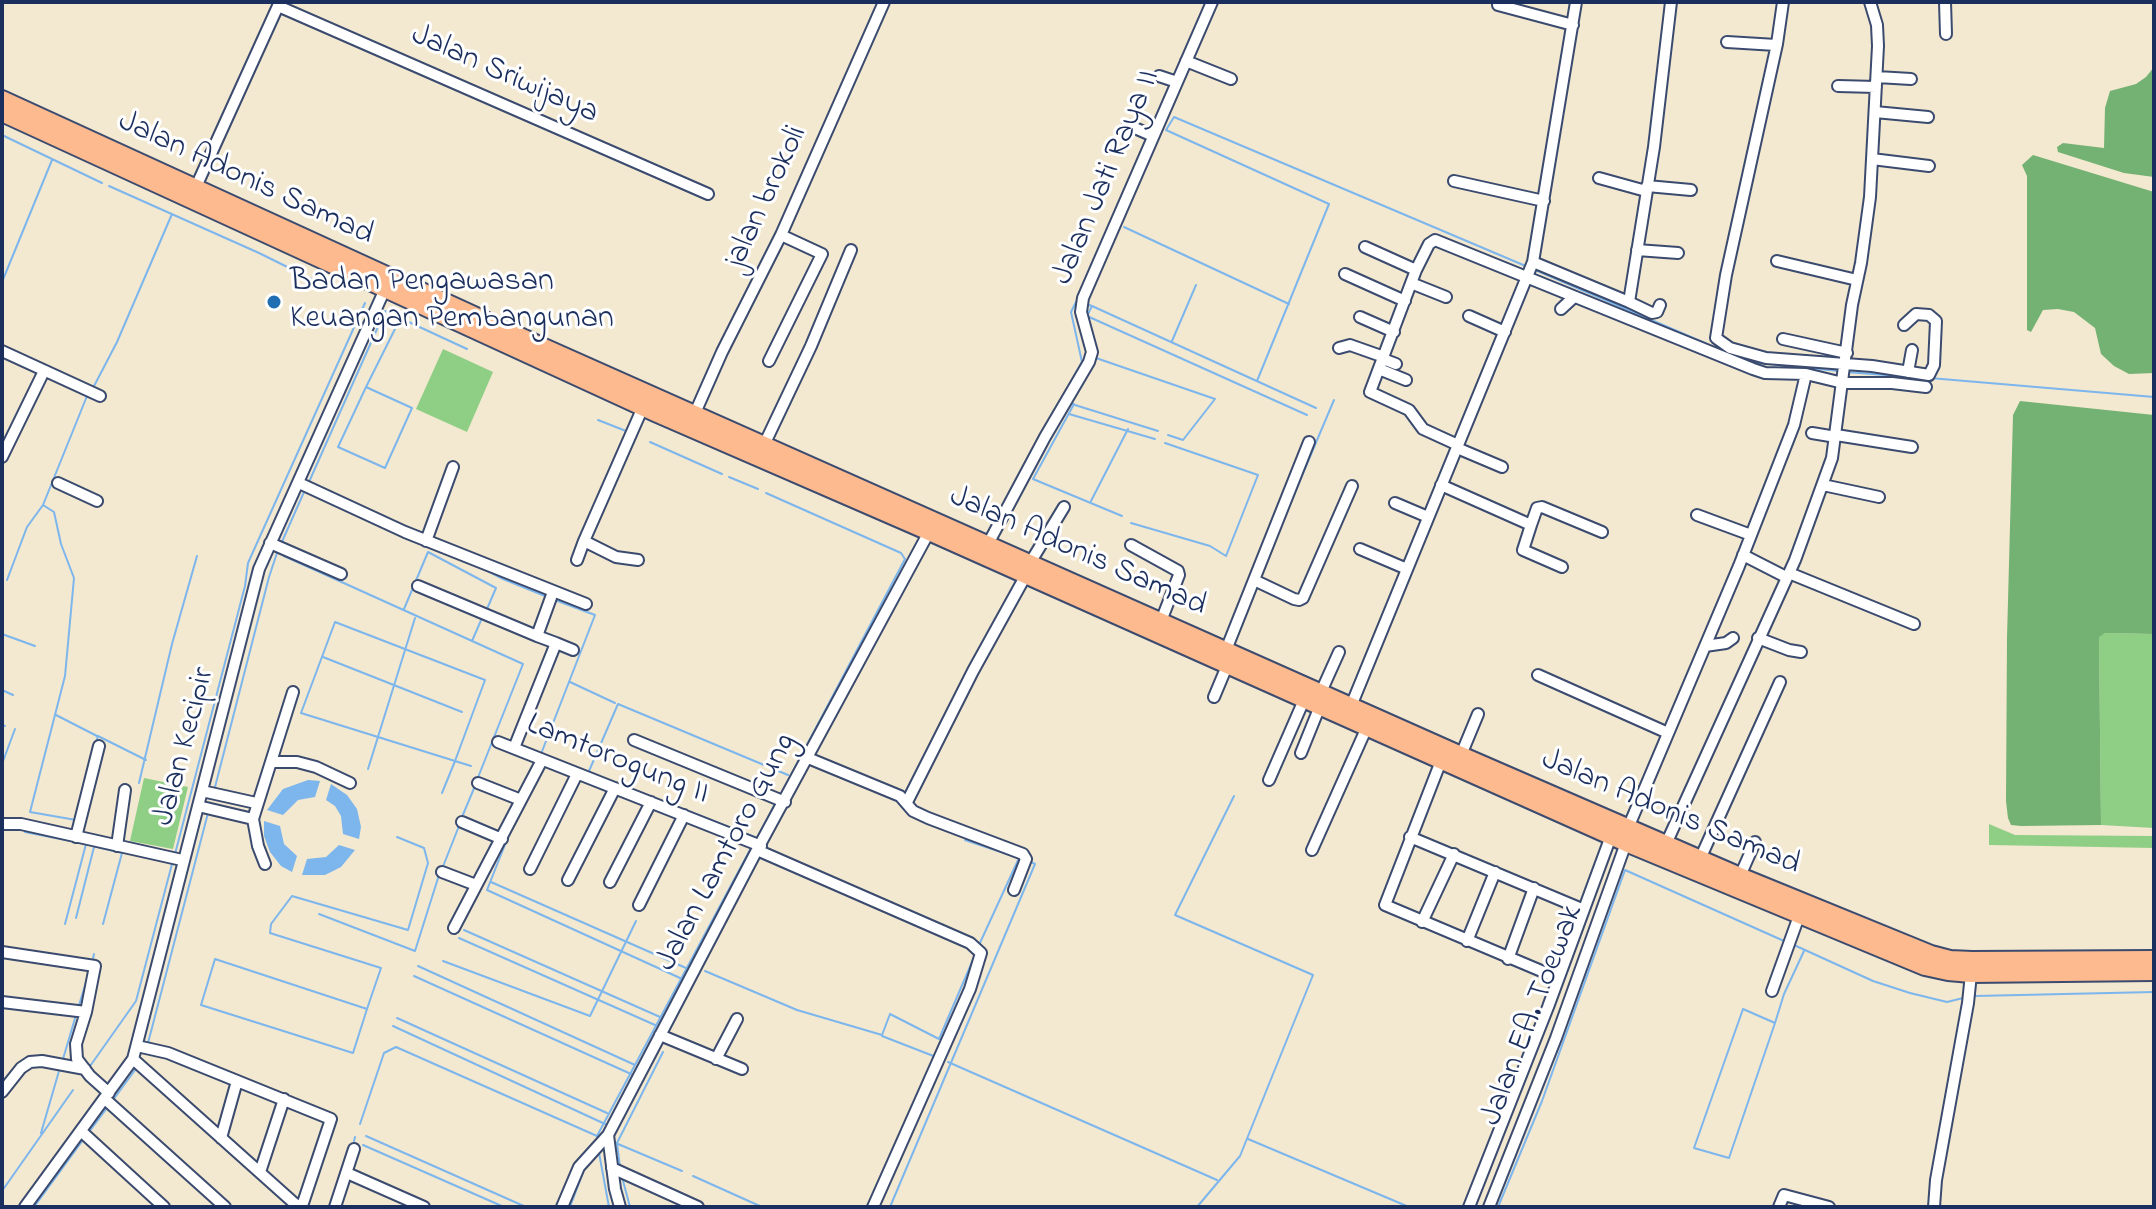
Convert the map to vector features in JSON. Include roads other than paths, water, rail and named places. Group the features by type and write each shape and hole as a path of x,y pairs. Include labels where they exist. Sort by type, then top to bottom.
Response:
{"highway":[{"name":"Jalan Adonis Samad","path":"2,99 117,159 195,189 542,353 695,413 988,544 1028,569 1161,621 1311,702 1351,706 1461,755 1622,836 1666,844 1700,859 1718,874 1740,876 1950,959 2154,959"},
{"path":"2,113 117,159 385,289 542,353 643,407 929,532 1028,569 1227,658"},
{"path":"1311,702 1438,770 1718,874 1799,916 1925,967 1971,974 2154,972"}],"street":[{"name":"jalan brokoli","path":"695,413 781,235 884,2"},
{"name":"Jalan Jati Raya II","path":"988,544 1089,362 1092,352 1081,302 1212,2"},
{"path":"1351,706 1530,270 1576,2"},
{"path":"1629,302 1671,2"},
{"path":"1783,2 1715,334 1720,342 1747,354 1845,369 1923,375 1932,371 1936,321 1929,315 1916,314 1904,325"},
{"path":"1666,844 1788,575 1823,485 1836,436 1865,238 1872,159 1878,34 1870,2"},
{"path":"1945,2 1946,34"},
{"path":"1498,5 1573,25"},
{"name":"Jalan Sriwijaya","path":"195,189 278,6 708,194"},
{"path":"1727,42 1776,45"},
{"path":"1186,61 1231,79"},
{"path":"1159,76 1177,82"},
{"path":"1838,86 1911,79"},
{"path":"1875,112 1928,117"},
{"path":"1128,125 1153,136"},
{"path":"1872,159 1929,166"},
{"path":"1599,178 1647,188 1691,190"},
{"path":"1454,181 1544,201"},
{"path":"769,361 822,254 781,235"},
{"path":"1502,467 1423,429 1409,410 1372,394 1371,389 1411,283 1429,244 1435,240 1629,302 1652,313 1657,312 1660,305"},
{"path":"1365,247 1416,270"},
{"path":"764,445 811,346 851,250"},
{"path":"1637,250 1678,253"},
{"path":"1777,261 1857,280"},
{"path":"1530,270 1574,297 1765,373 1806,374 1845,369"},
{"path":"1345,274 1405,301"},
{"path":"1411,283 1446,297"},
{"name":"Jalan Kecipir","path":"25,1207 85,1134 137,1063 144,1047 176,859 198,806 259,569 277,546 306,487 385,289"},
{"path":"1561,309 1574,297"},
{"path":"1469,316 1505,332"},
{"path":"1360,317 1394,332"},
{"path":"1787,360 1787,340 1845,369 1892,383 1926,387"},
{"path":"1339,348 1350,345 1382,362 1406,380"},
{"path":"1908,372 1912,350"},
{"path":"2,351 100,396"},
{"path":"1382,362 1396,364"},
{"path":"2,457 44,371"},
{"path":"1469,1207 1602,860 1622,836 1743,555 1794,425 1806,374"},
{"path":"577,560 643,407"},
{"path":"1812,433 1912,447"},
{"path":"1216,692 1254,580 1309,442"},
{"path":"426,541 453,467"},
{"path":"58,483 97,501"},
{"path":"1441,485 1531,525"},
{"path":"1823,485 1879,497"},
{"path":"1254,580 1294,599 1303,598 1352,486"},
{"path":"306,487 552,597 586,604"},
{"path":"1395,503 1428,517"},
{"path":"907,802 973,671 1064,507"},
{"path":"1562,567 1523,550 1537,508 1542,507 1602,532"},
{"path":"1697,515 1751,535"},
{"name":"Jalan Lamtoro Gung","path":"562,1207 579,1167 608,1135 929,532"},
{"path":"584,541 616,557 638,560"},
{"path":"1131,545 1178,571 1161,621"},
{"path":"277,546 341,574"},
{"path":"1360,549 1407,569"},
{"path":"1743,555 1914,624"},
{"path":"418,586 573,650"},
{"path":"537,636 552,597"},
{"path":"1705,646 1726,643 1733,638"},
{"path":"1758,638 1801,652"},
{"path":"514,748 556,643"},
{"path":"1269,780 1293,725 1311,702 1339,652"},
{"path":"1538,675 1668,733"},
{"path":"1700,859 1780,682"},
{"path":"265,864 253,819 293,692"},
{"path":"1301,753 1309,733 1311,702"},
{"path":"1461,755 1478,714"},
{"path":"1312,850 1365,732"},
{"path":"634,740 785,802"},
{"name":"Lamtorogung II","path":"498,742 684,815 970,943 981,953 970,989 873,1207"},
{"path":"76,837 99,746"},
{"path":"808,758 886,789 907,802 913,811 928,818 1023,854 1026,859 1014,890"},
{"path":"454,928 542,760"},
{"path":"273,762 297,762 316,767 350,783"},
{"path":"1438,770 1385,905 1558,978"},
{"path":"530,869 577,774"},
{"path":"478,783 521,800"},
{"path":"568,880 615,788"},
{"path":"117,846 125,790"},
{"path":"202,791 256,803"},
{"path":"610,882 651,802"},
{"path":"198,806 253,819"},
{"path":"639,905 684,815"},
{"path":"462,822 502,839"},
{"path":"2,824 21,824 176,859"},
{"name":"Jalan EA. Toewak","path":"1489,1207 1556,1038 1622,836"},
{"path":"1410,837 1582,909"},
{"path":"1740,876 1755,842"},
{"path":"1422,922 1454,854"},
{"path":"442,872 476,885"},
{"path":"1467,941 1495,872"},
{"path":"1508,959 1534,888"},
{"path":"1772,991 1799,916"},
{"path":"2,952 95,966 76,1044 77,1059 110,1100 225,1207"},
{"path":"1934,1207 1971,974"},
{"path":"2,1002 86,1012"},
{"path":"716,1059 737,1019"},
{"path":"660,1035 742,1069"},
{"path":"137,1063 294,1203 299,1206 303,1203 331,1119 144,1047"},
{"path":"2,1092 21,1068 30,1062 42,1061 85,1069"},
{"path":"221,1138 237,1081"},
{"path":"260,1172 284,1099"},
{"path":"85,1134 164,1207"},
{"path":"608,1135 620,1207"},
{"path":"335,1207 354,1149"},
{"path":"612,1168 698,1207"},
{"path":"347,1173 424,1207"},
{"path":"1779,1207 1784,1195 1829,1207"}],"water":[{"path":"308,780 320,781 315,797 298,800 283,815 267,810 283,789"},
{"path":"331,784 347,795 357,809 361,827 359,839 343,834 341,816 335,806 326,800"},
{"path":"264,821 280,826 284,844 297,856 292,872 281,866 270,852 264,836"},
{"path":"339,845 355,850 341,867 325,875 302,875 307,859 326,857"}],"waterway":[{"path":"1257,381 1329,204 1166,130 1174,117 1528,267"},
{"path":"2,135 102,183"},
{"path":"2,282 52,160"},
{"path":"109,186 334,290"},
{"path":"93,388 117,342 172,214"},
{"path":"1124,227 1289,304"},
{"path":"1533,269 1749,362 1839,371"},
{"path":"1172,341 1196,285"},
{"path":"1066,391 1082,362 1071,312 1077,300"},
{"path":"175,854 245,586 248,563 365,303"},
{"path":"1086,304 1092,306 1087,316 1307,415"},
{"path":"1092,306 1316,408"},
{"path":"309,482 385,311 467,349"},
{"path":"366,387 412,408 385,468 338,447 366,387 400,319"},
{"path":"1096,358 1215,399 1183,440 1168,435"},
{"path":"1846,372 1911,377"},
{"path":"1930,378 2154,397"},
{"path":"76,820 30,812 65,676 74,578 61,544 54,512 43,505 87,396"},
{"path":"1290,504 1334,400"},
{"path":"1070,403 1074,404 1033,479 1122,516"},
{"path":"1075,405 1158,431"},
{"path":"1069,414 1155,439"},
{"path":"598,420 626,431"},
{"path":"1091,501 1128,429"},
{"path":"650,442 722,474"},
{"path":"1131,523 1210,546 1226,556 1258,475 1165,443"},
{"path":"729,477 758,489"},
{"path":"281,544 304,492"},
{"path":"766,493 901,553 905,559 781,794"},
{"path":"7,580 27,527 43,505"},
{"path":"214,791 278,550"},
{"path":"404,609 428,552 496,588 487,609"},
{"path":"139,783 172,644 197,556"},
{"path":"284,556 523,664 477,780"},
{"path":"478,566 545,596"},
{"path":"541,754 595,615 555,600"},
{"path":"368,769 415,618"},
{"path":"472,641 482,618"},
{"path":"442,793 455,761 485,680 335,622 301,713 455,761 471,766"},
{"path":"2,634 35,646"},
{"path":"323,657 462,712"},
{"path":"570,682 615,703"},
{"path":"2,690 13,695"},
{"path":"589,771 618,704 788,775"},
{"path":"56,715 97,736"},
{"path":"2,764 15,729"},
{"path":"95,745 98,736 146,760"},
{"path":"570,765 757,838 775,804"},
{"path":"462,817 475,786"},
{"path":"1197,1207 1240,1156 1313,975 1175,915 1234,796"},
{"path":"148,1043 208,813"},
{"path":"442,869 459,826"},
{"path":"3,829 15,830"},
{"path":"25,832 86,844"},
{"path":"510,832 487,890 680,978"},
{"path":"367,1009 215,959 201,1005 353,1053 381,968 270,933 271,924 292,896 408,930 428,863 424,848 397,837"},
{"path":"965,840 1019,858"},
{"path":"65,924 86,844"},
{"path":"93,846 122,853 103,924"},
{"path":"76,918 94,847"},
{"path":"360,1124 384,1053 396,1047 597,1136 751,848"},
{"path":"979,945 1019,858"},
{"path":"890,1207 1035,864 1031,862"},
{"path":"88,1069 136,1001 172,864"},
{"path":"1498,1207 1542,1101 1625,870 1784,941"},
{"path":"319,914 415,951 439,875"},
{"path":"491,882 686,968"},
{"path":"443,961 590,1016 636,921"},
{"path":"464,930 660,1017"},
{"path":"459,938 655,1025"},
{"path":"1794,945 1873,981 1910,993 1947,1002 1963,998"},
{"path":"1775,1023 1743,1009 1694,1148 1729,1158 1775,1023 1784,994 1804,951"},
{"path":"92,963 94,954"},
{"path":"705,971 797,1010 882,1035 890,1014 939,1039 975,955"},
{"path":"418,966 635,1065"},
{"path":"79,1005 89,973"},
{"path":"414,976 631,1074"},
{"path":"1975,996 2154,992"},
{"path":"63,1059 76,1015"},
{"path":"397,1018 607,1113"},
{"path":"393,1026 605,1124"},
{"path":"882,1036 936,1057"},
{"path":"620,1167 617,1143 663,1052"},
{"path":"948,1062 1217,1180"},
{"path":"113,1100 138,1066"},
{"path":"41,1133 59,1071"},
{"path":"2,1191 73,1090"},
{"path":"89,1132 107,1108"},
{"path":"366,1136 526,1207"},
{"path":"354,1141 355,1137"},
{"path":"1248,1139 1409,1207"},
{"path":"34,1207 83,1140"},
{"path":"618,1144 682,1171"},
{"path":"363,1145 504,1207"},
{"path":"590,1162 599,1153 609,1207"},
{"path":"570,1207 585,1167"},
{"path":"693,1176 762,1207"},
{"path":"622,1177 630,1207"}],"place":[{"name":"Badan Pengawasan Keuangan Pembangunan","path":"274,302"}]}
